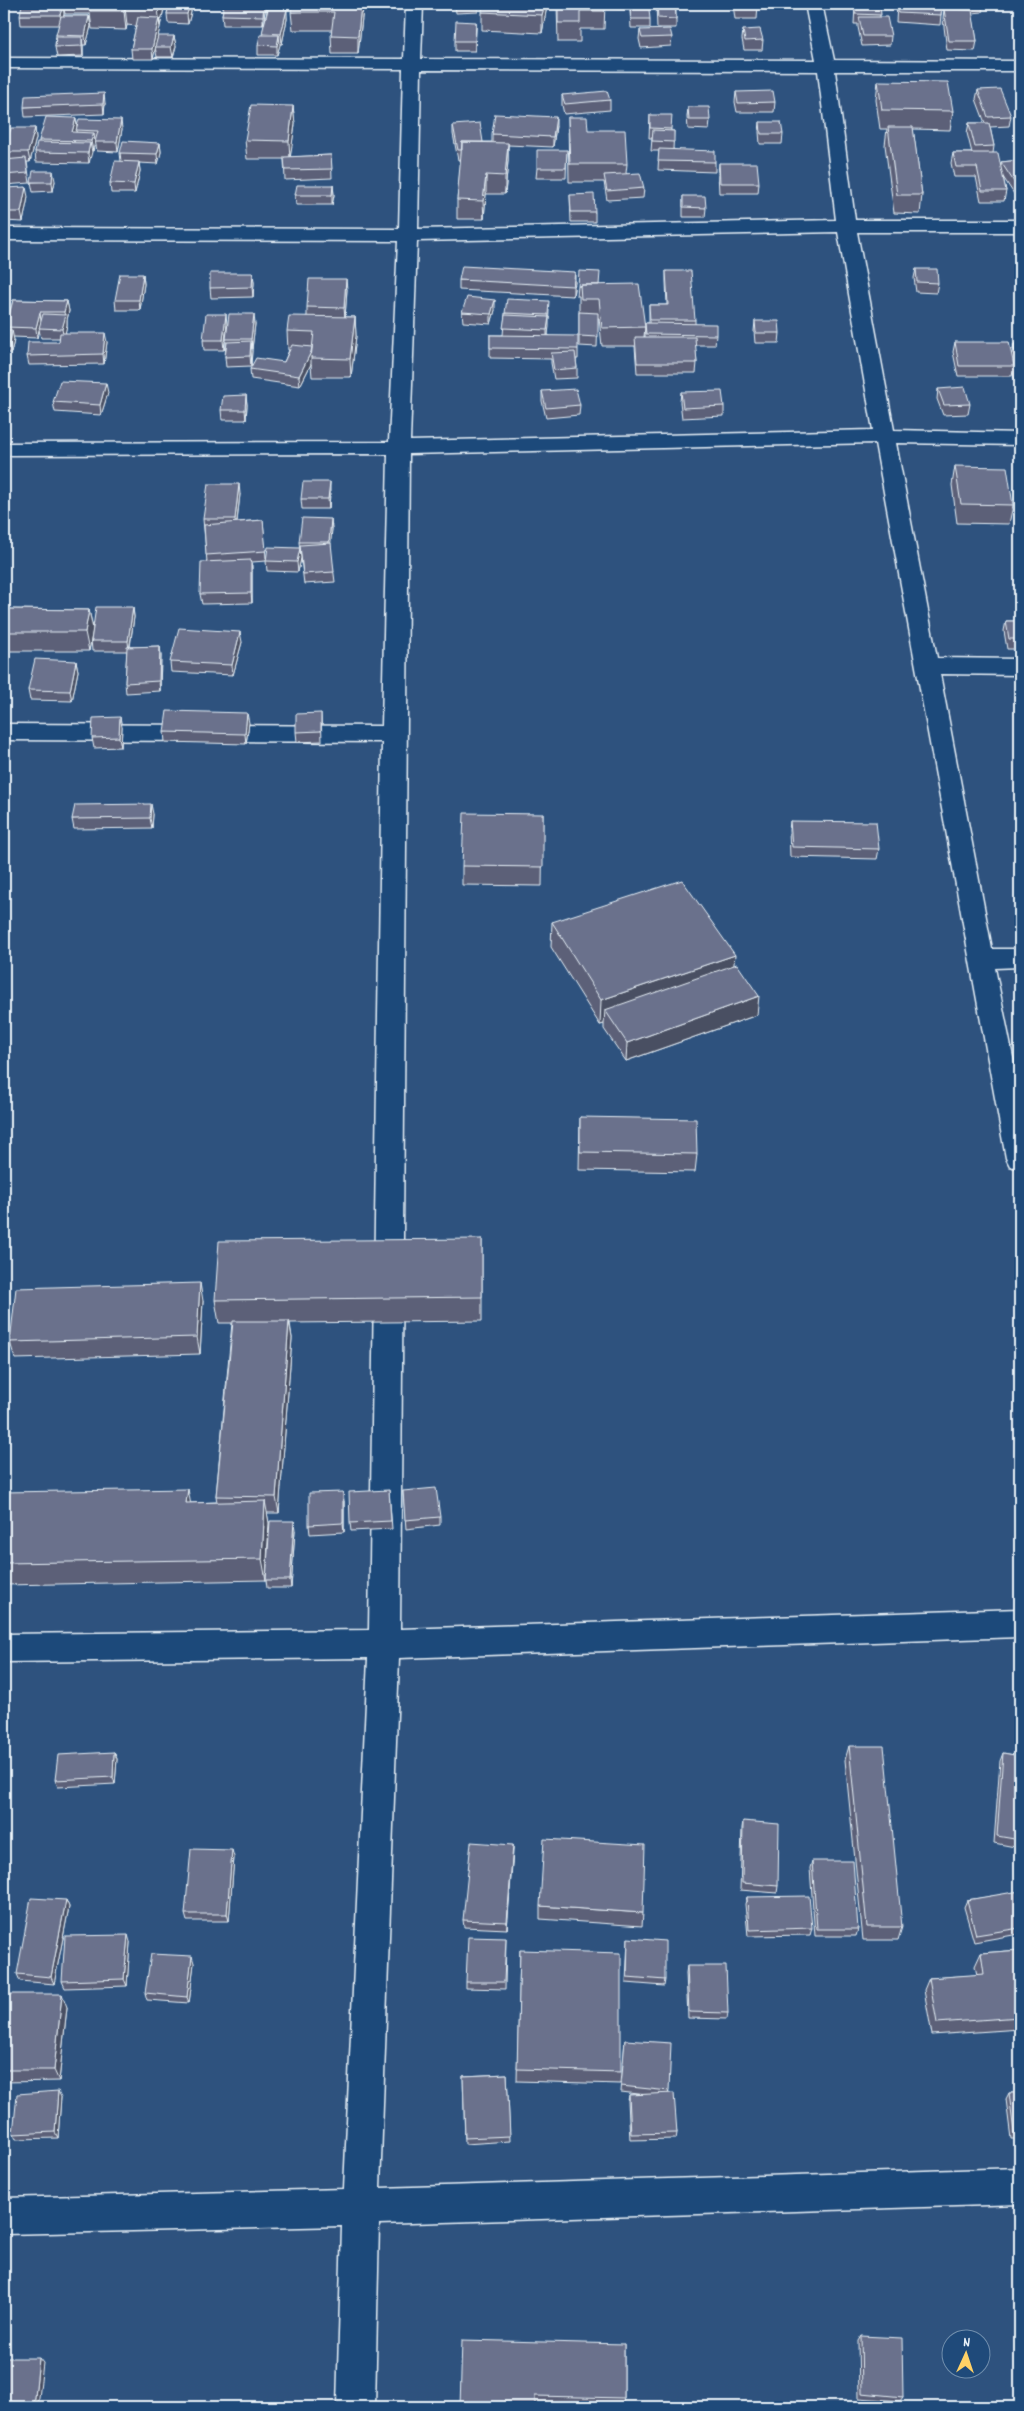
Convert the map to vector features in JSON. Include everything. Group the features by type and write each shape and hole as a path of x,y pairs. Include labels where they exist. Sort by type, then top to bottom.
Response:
{"street":[{"path":"356,2407 361,2207 384,1644 399,448 408,234 414,4"},
{"path":"814,4 826,66 846,226 929,666 980,959 1020,1158"},
{"path":"4,64 1020,66"},
{"path":"4,234 408,234 846,226 1020,226"},
{"path":"4,450 399,448 885,436 1020,440"},
{"path":"929,666 1020,667"},
{"path":"4,732 394,734"},
{"path":"980,959 1020,958"},
{"path":"4,1648 384,1644 1020,1623"},
{"path":"4,2216 361,2207 1020,2186"}],"building":[{"path":"22,4 63,5 60,15 20,15"},
{"path":"91,4 159,4 158,8 125,7 124,11 90,11"},
{"path":"169,4 190,4 187,14 167,14"},
{"path":"224,4 264,4 263,16 222,15"},
{"path":"267,4 285,4 267,6"},
{"path":"293,4 361,4 358,36 331,35 334,12 291,12"},
{"path":"483,4 545,4 542,15 482,12"},
{"path":"558,4 605,4 605,11 580,11 580,23 558,23"},
{"path":"657,4 675,4 676,19 658,18"},
{"path":"855,4 880,4 881,15 855,14"},
{"path":"898,4 942,4 941,15 898,13"},
{"path":"268,9 287,9 281,34 262,33"},
{"path":"630,9 649,9 650,19 631,19"},
{"path":"944,9 972,10 977,41 949,41"},
{"path":"61,16 89,16 85,36 56,35"},
{"path":"138,17 159,18 152,49 131,49"},
{"path":"859,17 887,17 891,36 863,36"},
{"path":"456,21 476,22 475,41 455,41"},
{"path":"670,29 672,37 642,38 640,30"},
{"path":"760,29 763,40 745,41 743,30"},
{"path":"260,35 279,35 277,46 258,45"},
{"path":"158,36 174,36 171,47 155,47"},
{"path":"56,37 82,37 82,46 55,47"},
{"path":"878,81 948,82 953,111 882,110"},
{"path":"1000,89 1011,116 988,117 978,90"},
{"path":"607,91 610,100 565,104 562,95"},
{"path":"773,91 775,102 738,103 736,92"},
{"path":"104,93 103,104 24,107 25,96"},
{"path":"251,105 293,106 289,141 245,140"},
{"path":"688,107 709,107 710,120 689,120"},
{"path":"495,114 556,117 553,137 492,134"},
{"path":"650,115 672,115 671,129 650,128"},
{"path":"46,117 76,118 72,132 94,133 91,141 39,140"},
{"path":"568,117 587,117 588,130 625,130 627,164 570,164"},
{"path":"79,119 121,120 117,142 95,142 98,131 76,130"},
{"path":"760,122 781,122 783,134 761,134"},
{"path":"480,123 483,142 462,142 462,150 458,150 453,125"},
{"path":"969,123 989,123 994,146 975,147"},
{"path":"4,127 8,127 5,136 4,136"},
{"path":"888,127 913,127 922,195 897,195"},
{"path":"11,128 35,128 28,152 4,152 4,137 8,137"},
{"path":"653,130 674,131 674,142 652,141"},
{"path":"123,141 160,143 157,154 120,153"},
{"path":"37,142 90,143 88,153 35,152"},
{"path":"462,142 508,143 505,176 486,175 483,201 457,200"},
{"path":"659,149 715,151 715,162 658,161"},
{"path":"537,150 567,150 566,168 537,168"},
{"path":"953,153 998,153 1006,191 982,191 977,167 956,167"},
{"path":"331,155 332,169 285,170 284,157"},
{"path":"26,158 28,173 4,175 4,160"},
{"path":"1020,160 1020,187 1018,188 1001,162"},
{"path":"115,161 139,162 134,184 110,183"},
{"path":"719,163 757,163 759,183 720,183"},
{"path":"33,171 53,171 52,182 31,182"},
{"path":"640,173 644,188 607,191 604,175"},
{"path":"297,185 333,185 332,195 295,195"},
{"path":"26,187 21,212 4,212 4,188"},
{"path":"594,194 595,212 571,212 570,195"},
{"path":"683,196 705,196 706,208 683,207"},
{"path":"462,266 575,272 573,286 459,280"},
{"path":"916,269 937,269 938,283 917,282"},
{"path":"579,271 600,272 599,285 578,286"},
{"path":"666,271 691,271 695,320 650,320 649,305 668,305"},
{"path":"210,273 253,273 252,287 210,288"},
{"path":"120,274 143,274 139,300 115,300"},
{"path":"309,279 346,279 344,308 307,307"},
{"path":"639,284 645,327 602,328 599,299 581,299 580,285"},
{"path":"467,297 495,300 491,314 462,312"},
{"path":"507,299 549,301 548,315 505,313"},
{"path":"13,300 67,301 64,312 40,312 36,328 6,327"},
{"path":"579,312 598,313 598,337 579,336"},
{"path":"43,314 66,315 62,329 39,328"},
{"path":"206,314 226,314 223,340 203,340"},
{"path":"229,314 254,314 251,339 226,339"},
{"path":"505,315 549,317 547,330 503,328"},
{"path":"289,316 355,317 350,359 311,358 314,332 287,331"},
{"path":"755,321 779,321 780,333 756,333"},
{"path":"645,323 716,324 716,335 646,334"},
{"path":"4,330 12,330 10,343 4,343"},
{"path":"60,333 105,333 103,354 27,356 28,342 59,342"},
{"path":"490,335 578,336 578,349 490,348"},
{"path":"635,337 695,337 697,363 637,363"},
{"path":"251,341 250,356 225,357 227,342"},
{"path":"955,342 1009,342 1014,366 959,366"},
{"path":"1014,344 1020,344 1020,369 1016,368"},
{"path":"292,345 312,347 299,376 250,369 256,358 284,362"},
{"path":"575,352 577,368 554,370 551,353"},
{"path":"60,381 106,383 100,405 53,402"},
{"path":"965,387 970,404 944,405 938,389"},
{"path":"576,389 580,405 546,408 542,391"},
{"path":"722,391 724,406 683,408 681,392"},
{"path":"246,395 245,410 221,410 223,396"},
{"path":"955,466 1007,467 1013,505 961,504"},
{"path":"303,482 330,482 328,499 301,499"},
{"path":"208,484 239,484 235,519 203,519"},
{"path":"302,518 331,519 329,542 299,542"},
{"path":"263,520 266,551 206,555 204,525"},
{"path":"331,543 334,572 303,574 300,545"},
{"path":"268,547 300,548 297,562 266,561"},
{"path":"251,560 251,593 200,594 201,562"},
{"path":"96,607 133,607 128,641 91,641"},
{"path":"4,609 89,610 85,632 4,632"},
{"path":"1006,621 1020,621 1020,639 1009,639"},
{"path":"179,628 240,632 232,665 170,662"},
{"path":"160,646 159,681 125,683 127,647"},
{"path":"35,659 76,661 70,691 28,690"},
{"path":"167,711 247,713 245,734 164,732"},
{"path":"321,713 321,731 296,732 296,714"},
{"path":"120,717 119,737 92,738 93,718"},
{"path":"151,804 150,818 72,819 75,805"},
{"path":"464,813 543,814 543,867 462,866"},
{"path":"790,821 876,822 879,849 792,847"},
{"path":"682,880 735,955 601,1000 552,922"},
{"path":"737,964 759,996 627,1043 605,1010"},
{"path":"580,1117 696,1119 697,1154 580,1152"},
{"path":"482,1239 482,1297 215,1300 219,1241"},
{"path":"200,1283 197,1337 10,1342 16,1288"},
{"path":"233,1321 289,1321 276,1497 216,1496"},
{"path":"436,1488 440,1517 405,1520 403,1491"},
{"path":"188,1489 186,1503 265,1501 262,1559 4,1563 4,1492"},
{"path":"389,1490 391,1521 350,1523 349,1492"},
{"path":"343,1492 343,1523 309,1525 309,1493"},
{"path":"270,1521 294,1521 290,1580 266,1580"},
{"path":"849,1746 884,1746 902,1927 867,1927"},
{"path":"114,1752 113,1777 55,1780 58,1755"},
{"path":"1003,1753 1020,1756 1020,1840 997,1836"},
{"path":"743,1821 779,1824 778,1886 742,1883"},
{"path":"544,1839 645,1845 643,1913 540,1906"},
{"path":"471,1842 513,1845 507,1922 463,1920"},
{"path":"191,1849 232,1850 227,1914 185,1914"},
{"path":"812,1861 853,1861 858,1929 817,1929"},
{"path":"1020,1891 1020,1928 976,1935 967,1900"},
{"path":"809,1896 812,1928 749,1930 747,1897"},
{"path":"31,1898 66,1900 51,1977 17,1974"},
{"path":"128,1935 124,1979 62,1981 65,1936"},
{"path":"468,1937 506,1938 504,1982 466,1982"},
{"path":"628,1938 665,1941 665,1980 627,1977"},
{"path":"520,1950 621,1953 621,2072 517,2069"},
{"path":"1020,1950 1020,2017 937,2023 929,1978 984,1974 981,1953"},
{"path":"151,1954 192,1956 187,1997 145,1993"},
{"path":"687,1966 726,1966 728,2013 689,2012"},
{"path":"4,1994 62,1994 54,2070 4,2070"},
{"path":"625,2040 671,2043 669,2091 621,2086"},
{"path":"507,2074 510,2136 465,2138 463,2076"},
{"path":"58,2091 55,2132 13,2134 17,2094"},
{"path":"674,2093 677,2133 631,2134 629,2095"},
{"path":"1009,2093 1020,2093 1020,2133 1014,2133"},
{"path":"861,2336 902,2338 903,2397 862,2393"},
{"path":"462,2340 624,2344 624,2398 535,2396 535,2407 460,2407"},
{"path":"4,2358 39,2358 34,2407 4,2407"}]}
